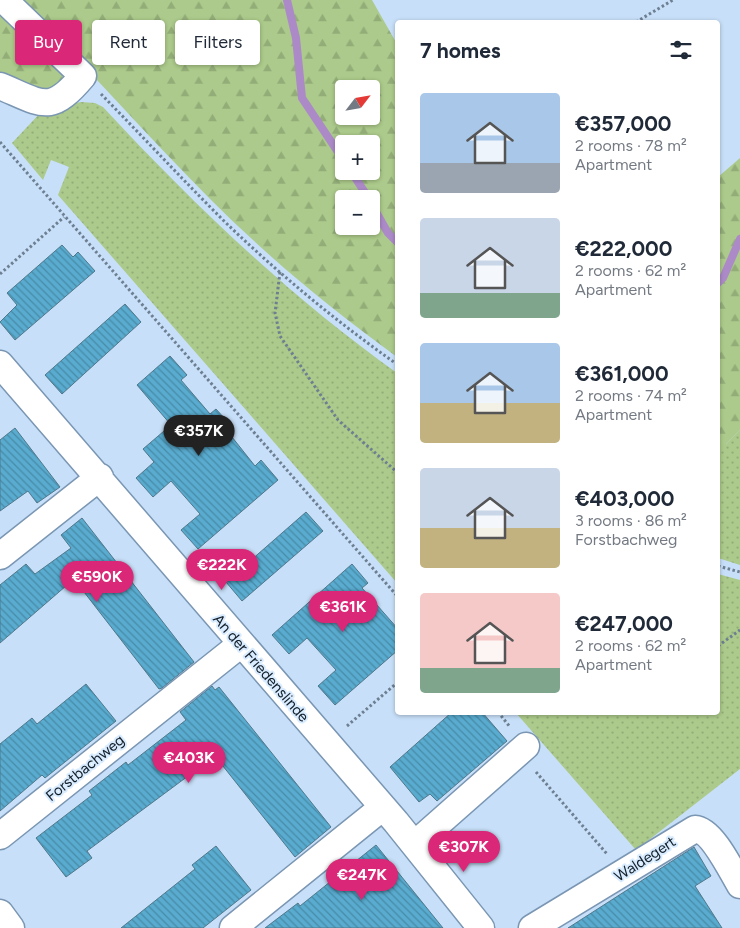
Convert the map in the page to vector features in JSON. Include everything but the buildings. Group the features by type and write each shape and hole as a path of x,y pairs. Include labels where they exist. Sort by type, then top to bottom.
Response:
{"street":[{"path":"0,86 35,100 54,102 64,97 83,76 4,0"},
{"name":"An der Friedenslinde","path":"0,364 100,477 241,644 415,844 481,928"},
{"path":"0,556 100,477"},
{"name":"Forstbachweg","path":"0,836 241,644"},
{"path":"415,844 523,749"},
{"path":"233,928 383,807"},
{"name":"Waldegert","path":"532,928 686,834 699,829 711,838 740,885"},
{"path":"0,913 11,928"}],"path":[{"path":"639,20 673,0"},
{"path":"83,76 202,199 280,272 329,314 395,363"},
{"path":"0,142 395,594"},
{"path":"0,274 64,217"},
{"path":"280,272 275,313 280,336 338,420 395,470"},
{"path":"720,567 740,572"},
{"path":"720,645 740,630"},
{"path":"327,743 395,685"},
{"path":"523,749 623,874"}],"green space":[{"path":"0,0 372,0 395,40 395,355 313,293 240,228 192,181 82,64 82,20 15,20 15,65 73,65 54,92 0,79"},
{"path":"81,102 95,103 103,107 172,179 243,248 318,313 395,372 395,581 58,195 69,167 51,160 43,180 12,143 43,110"},
{"path":"740,158 740,430 726,444 720,444 720,175"},
{"path":"740,430 740,565 720,559 720,444 726,444"},
{"path":"720,575 740,580 740,769 636,850 518,715 720,715"}],"waterway":[{"path":"287,0 296,38 302,98 335,148"},
{"path":"357,180 363,190"},
{"path":"380,219 388,233 395,240"},
{"path":"720,281 740,239"}]}
